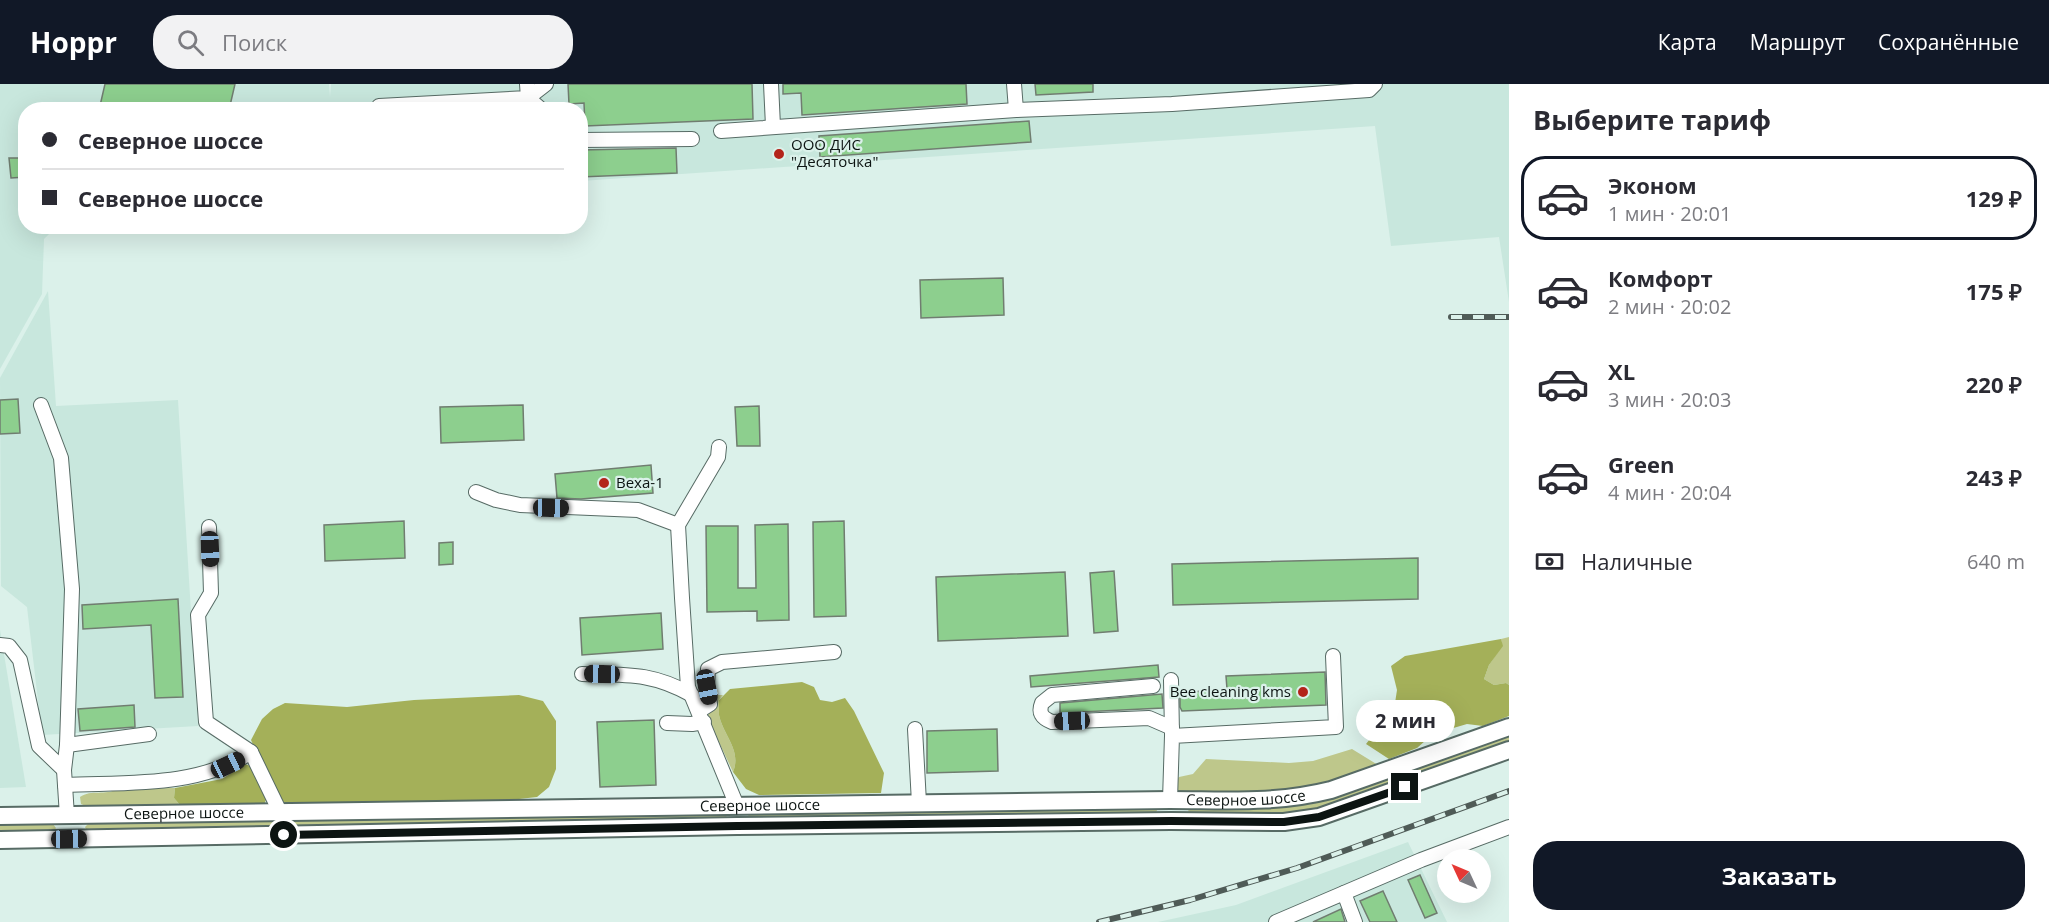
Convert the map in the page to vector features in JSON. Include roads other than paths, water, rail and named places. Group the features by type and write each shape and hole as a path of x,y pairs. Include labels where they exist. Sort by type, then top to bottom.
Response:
{"main road":[{"name":"Северное шоссе","path":"0,816 1170,800 1272,801 1331,790 1509,727"},
{"name":"Северное шоссе","path":"0,840 737,826 1171,821 1284,822 1319,817 1509,750"},
{"path":"1170,800 1171,821"},
{"path":"737,806 737,826"},
{"path":"67,816 69,839"}],"lane":[{"path":"527,84 528,98 533,102"},
{"path":"454,102 528,98 546,84"},
{"path":"771,84 773,126"},
{"path":"1014,84 1016,110"},
{"path":"721,131 1016,110 1172,104 1369,90 1375,84"},
{"path":"588,140 692,139"},
{"path":"41,405 61,458 71,577 67,745 64,770 67,816"},
{"path":"719,447 718,457 678,525 688,687 702,716 737,806"},
{"path":"476,492 496,500 520,505 638,510 678,525"},
{"path":"209,527 211,593 198,615 206,722 250,752 280,813"},
{"path":"0,645 9,646 20,660 39,746 64,770"},
{"path":"667,723 692,724 702,716 710,704 707,687 708,669 722,662 834,652"},
{"path":"1153,686 1052,695 1042,702 1040,713 1052,722 1149,718 1172,732 1336,728 1333,656"},
{"path":"582,674 642,675 674,685 692,695"},
{"path":"1170,800 1171,680"},
{"path":"915,729 919,803"},
{"path":"67,745 148,734"},
{"path":"65,785 167,780 217,770 250,752"},
{"path":"1276,922 1421,860 1509,826"},
{"path":"1344,893 1355,922"}],"railway":[{"path":"1451,317 1509,317"},
{"path":"1099,922 1190,900 1297,868 1509,791"}],"place":[{"name":"ООО ДИС \"Десяточка\"","path":"779,154"},
{"name":"Веха-1","path":"604,483"},
{"name":"Bee cleaning kms","path":"1303,692"}]}
